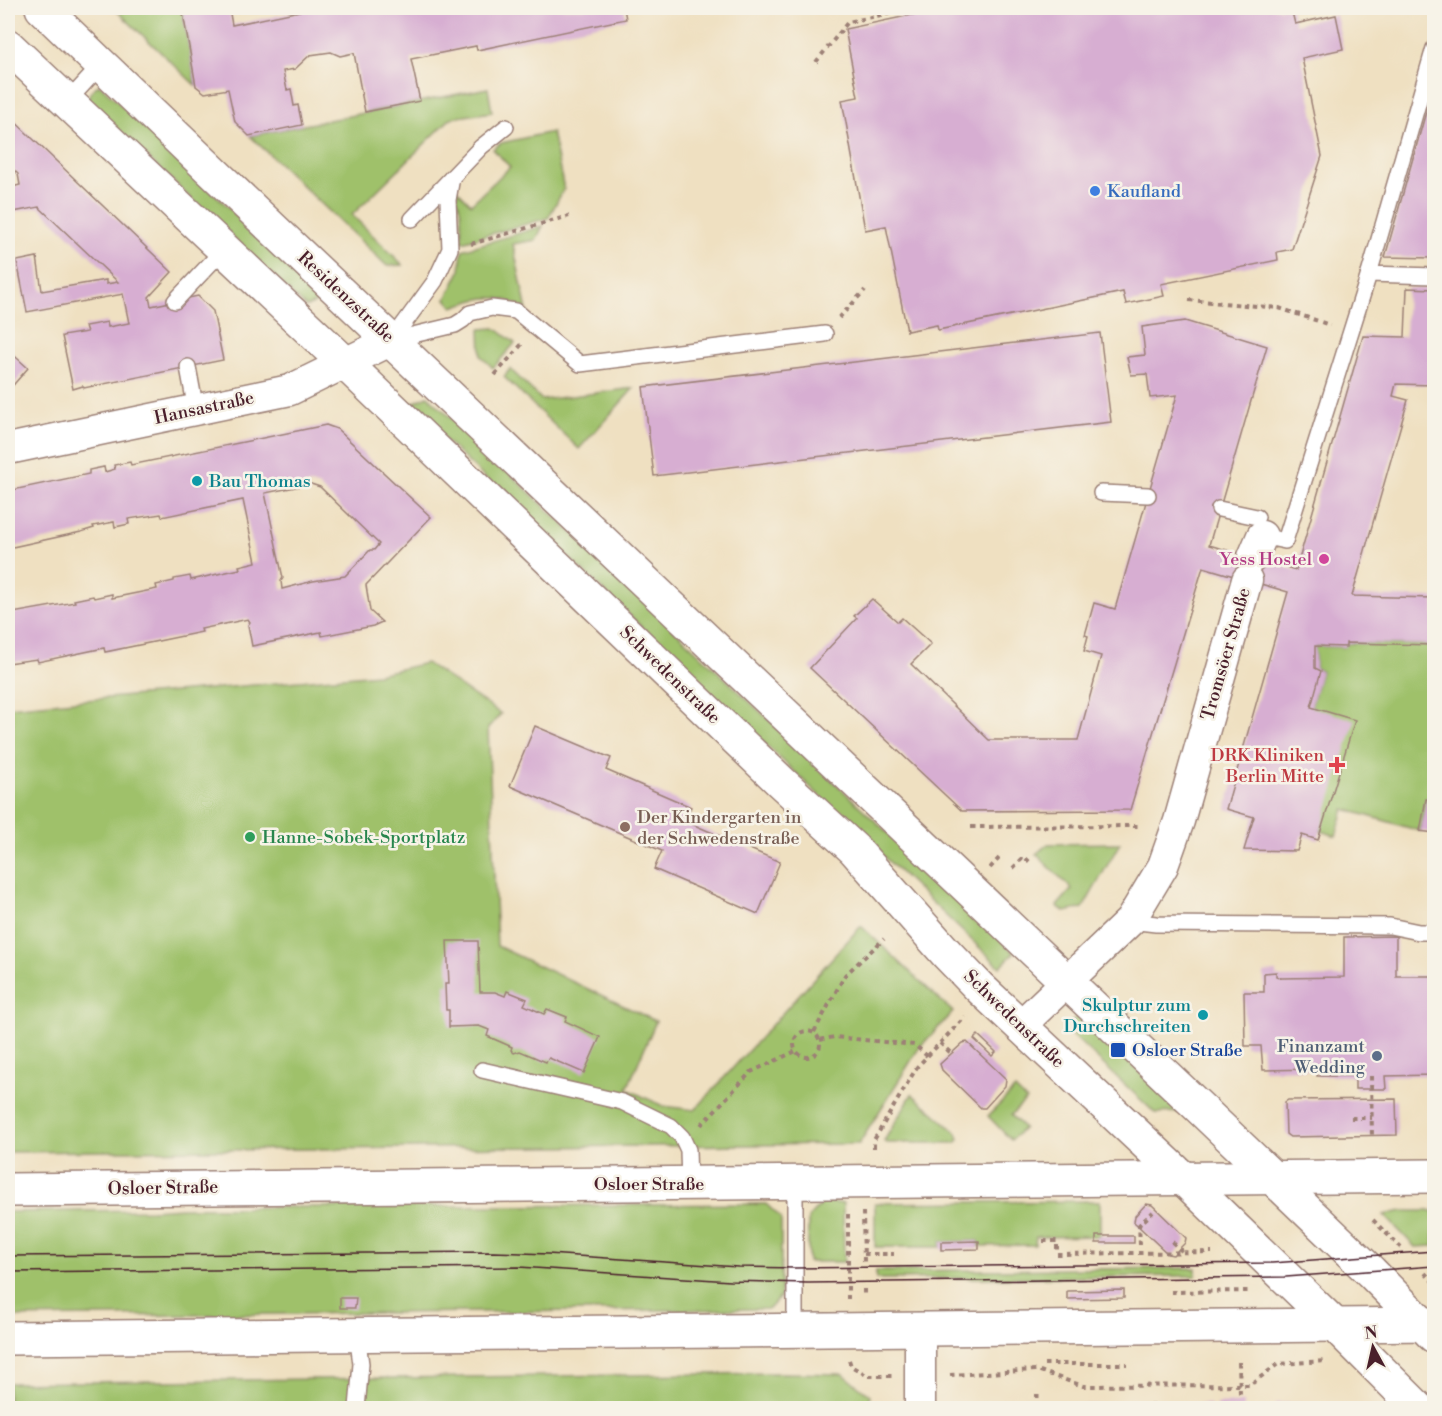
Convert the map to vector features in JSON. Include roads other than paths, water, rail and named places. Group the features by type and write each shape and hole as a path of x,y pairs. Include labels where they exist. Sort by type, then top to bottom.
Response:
{"main road":[{"name":"Residenzstraße","path":"42,8 1065,980"},
{"path":"8,46 345,363"},
{"name":"Schwedenstraße","path":"345,363 781,782 854,849 948,955 1020,1026 1186,1180 1418,1408"},
{"path":"1065,980 1431,1328"},
{"name":"Osloer Straße","path":"8,1190 1434,1176"},
{"path":"8,1338 920,1328 1336,1326 1431,1328"}],"street":[{"name":"Hansastraße","path":"8,449 290,390 392,340"},
{"name":"Tromsöer Straße","path":"1020,1026 1065,980 1130,921 1162,866 1179,821 1255,547"},
{"path":"920,1328 920,1408"}],"lane":[{"path":"1220,509 1255,547 1285,541 1369,274 1434,48"},
{"path":"67,102 102,64"},
{"path":"412,219 481,147 506,128"},
{"path":"392,340 435,280 450,249 448,200 452,177"},
{"path":"175,301 224,249"},
{"path":"1369,274 1434,276"},
{"path":"392,340 455,325 470,313 492,308 516,311 580,364 825,334"},
{"path":"188,367 196,410"},
{"path":"1101,493 1148,495"},
{"path":"1130,921 1156,924 1390,926 1419,932 1434,932"},
{"path":"482,1070 622,1102 671,1126 682,1137 687,1150 689,1184"},
{"path":"795,1183 795,1329"},
{"path":"357,1334 361,1364 357,1408"}],"tram line":[{"path":"8,1256 493,1252 738,1267 794,1268 1272,1263 1434,1251"},
{"path":"8,1272 519,1267 730,1281 808,1283 1286,1277 1434,1266"}],"place":[{"name":"Kaufland","path":"1095,191"},
{"name":"Bau Thomas","path":"197,481"},
{"name":"Yess Hostel","path":"1324,559"},
{"name":"DRK Kliniken Berlin Mitte","path":"1337,765"},
{"name":"Der Kindergarten in der Schwedenstraße","path":"625,827"},
{"name":"Hanne-Sobek-Sportplatz","path":"250,837"},
{"name":"Skulptur zum Durchschreiten","path":"1203,1015"},
{"name":"Osloer Straße","path":"1118,1050"},
{"name":"Finanzamt Wedding","path":"1377,1056"}]}
